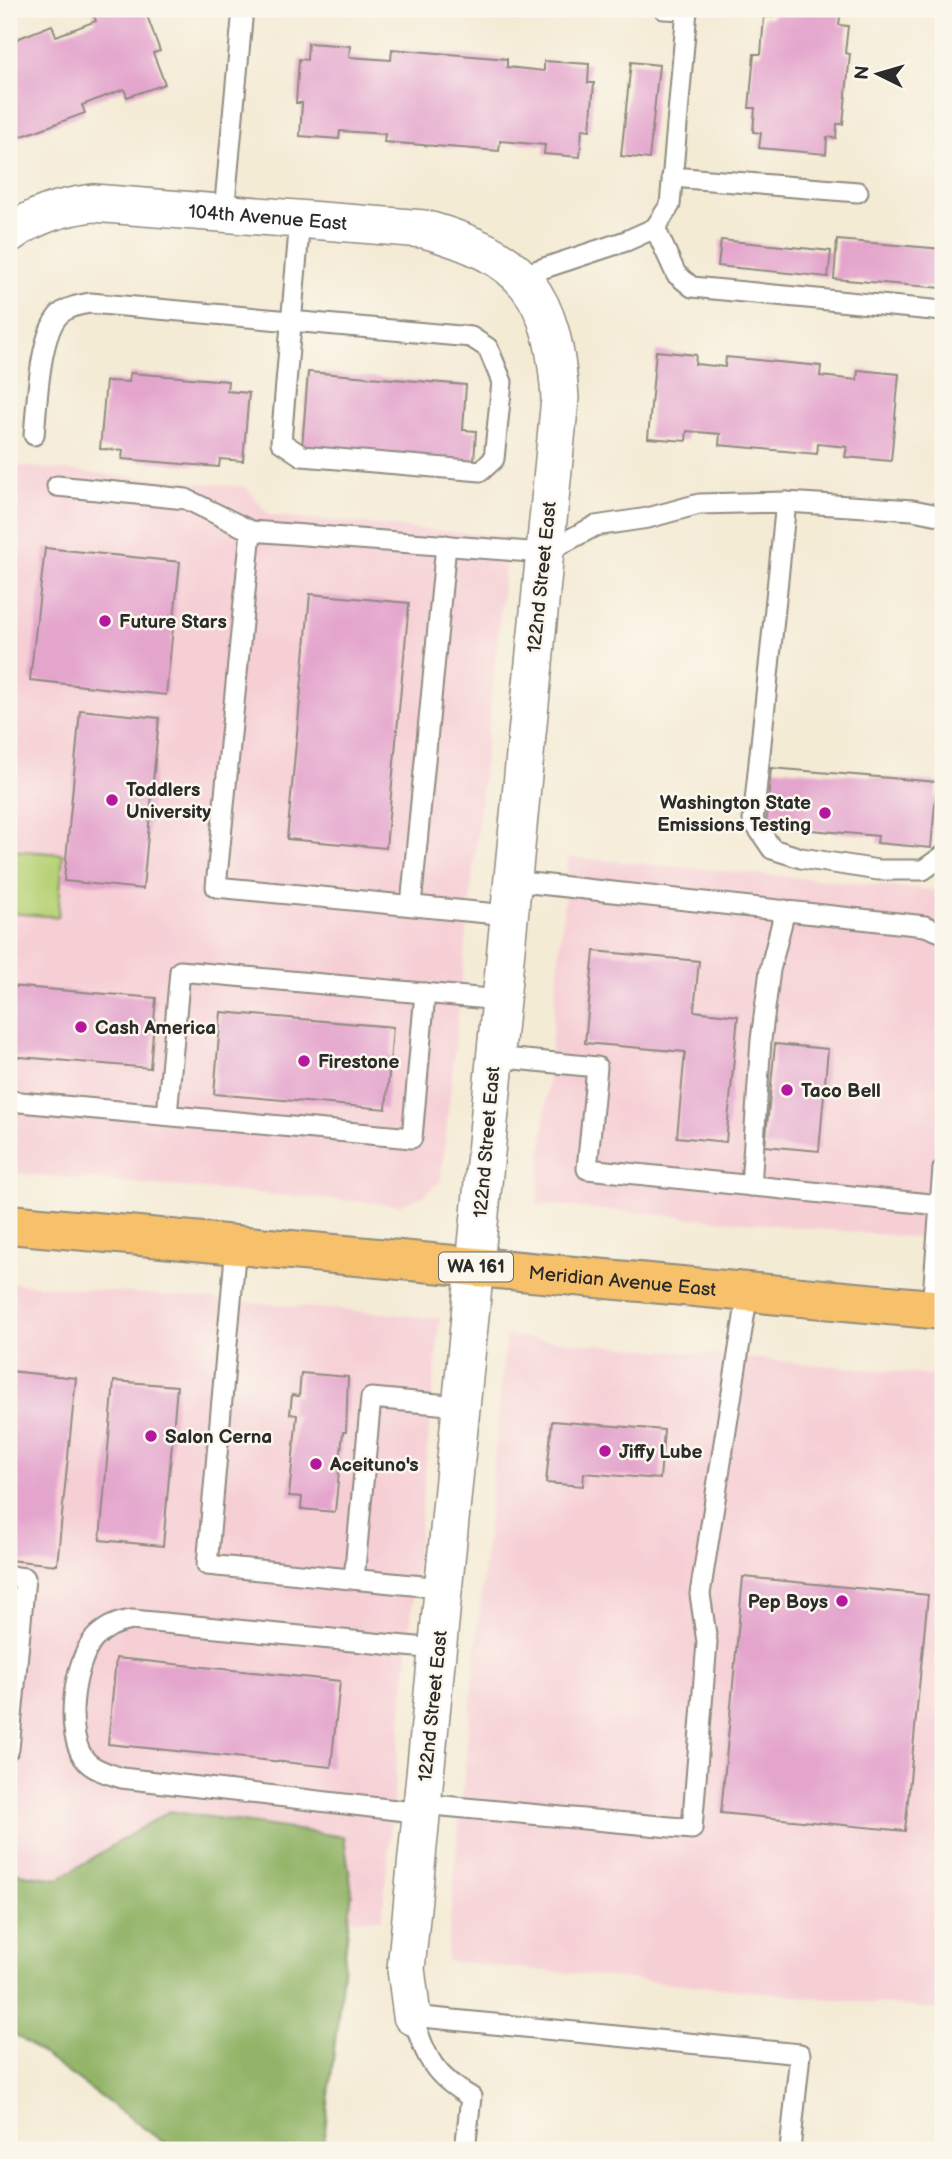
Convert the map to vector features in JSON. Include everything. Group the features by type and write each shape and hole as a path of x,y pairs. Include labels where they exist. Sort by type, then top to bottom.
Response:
{"main road":[{"name":"Meridian Avenue East","path":"9,1224 938,1310"}],"street":[{"name":"104th Avenue East","path":"9,234 44,213 69,206 93,204 424,229 483,248 504,261 520,276"},
{"name":"122nd Street East","path":"412,2016 406,1969 560,398 555,344 547,318 520,276"}],"lane":[{"path":"224,213 243,9"},
{"path":"520,276 626,241 655,228 670,205 687,10 664,9"},
{"path":"672,177 858,192"},
{"path":"34,435 44,346 49,330 59,315 74,306 90,303 291,322 471,337 488,348 502,382 494,459 481,471 302,456 281,442 291,322 300,219"},
{"path":"655,228 676,274 692,287 943,311"},
{"path":"57,486 186,499 251,531 544,552 596,526 648,518 699,504 786,502 913,510 943,516"},
{"path":"786,502 753,821 772,849 801,858 878,870 923,870 943,856"},
{"path":"251,531 216,887 411,905 510,898 785,910 925,926 943,933"},
{"path":"411,905 446,545"},
{"path":"751,1186 764,1016 770,970 785,910"},
{"path":"167,1115 180,971 500,1000"},
{"path":"9,1101 412,1138 425,993"},
{"path":"494,1056 597,1067 587,1169 942,1205"},
{"path":"938,1310 943,1169"},
{"path":"236,1245 207,1565 443,1588"},
{"path":"437,1649 132,1620 116,1622 94,1639 79,1667 74,1734 79,1749 88,1762 100,1771 122,1778 422,1808 692,1829 707,1642 700,1594 748,1292"},
{"path":"354,1579 370,1398 460,1406"},
{"path":"9,1576 25,1578 9,1749"},
{"path":"465,2150 471,2097 438,2073 427,2058 412,2016 800,2054 790,2150"}],"shaded area":[{"path":"9,465 246,487 269,515 508,537 441,1181 422,1197 399,1205 9,1173"},
{"path":"568,857 943,891 943,1240 537,1204"},
{"path":"9,1283 440,1318 382,1919 9,1919"},
{"path":"506,1336 943,1376 943,2010 446,1961"}],"green space":[{"path":"9,850 63,854 58,917 9,913"},
{"path":"169,1811 344,1837 352,1892 321,2150 174,2150 9,2030 9,1872 58,1879"}],"building":[{"path":"136,9 138,13 145,10 160,51 153,53 165,84 127,97 124,89 82,105 85,113 9,141 9,42 52,25 56,36 96,21 92,11"},
{"path":"774,9 841,9 839,25 848,26 845,53 850,54 843,124 837,124 836,138 827,137 826,154 759,148 761,133 753,132 755,108 749,108 754,54 761,54 764,17 773,17"},
{"path":"308,43 350,46 349,57 391,60 392,49 507,59 507,67 544,71 544,61 589,64 588,83 594,83 590,130 582,129 580,157 544,154 545,145 500,141 499,151 384,142 385,134 340,131 339,139 300,136 302,103 296,103 299,59 307,60"},
{"path":"631,62 659,65 649,159 621,156"},
{"path":"721,240 831,251 828,277 718,266"},
{"path":"837,240 943,249 942,288 834,279"},
{"path":"656,351 696,355 695,364 725,367 726,357 821,366 820,376 857,380 858,370 899,374 891,461 845,457 847,447 818,444 817,454 719,445 720,434 687,431 686,441 648,438"},
{"path":"308,372 466,385 463,430 476,431 474,462 302,447"},
{"path":"130,373 228,381 227,391 249,393 243,461 220,459 219,467 122,459 123,450 100,449 106,381 129,382"},
{"name":"Future Stars","path":"45,548 180,562 166,695 30,680"},
{"path":"310,594 409,603 386,848 287,839"},
{"name":"Toddlers University","path":"80,710 159,718 143,889 64,881"},
{"path":"771,768 937,782 931,848 877,843 878,836 766,826"},
{"path":"594,951 699,961 694,1011 738,1016 726,1142 677,1137 685,1052 585,1043"},
{"name":"Cash America","path":"9,986 156,998 150,1068 9,1056"},
{"name":"Firestone","path":"221,1012 393,1027 386,1109 214,1094"},
{"path":"775,1044 828,1049 819,1151 765,1146"},
{"path":"9,1371 76,1378 57,1565 9,1560"},
{"name":"Aceituno's","path":"301,1373 348,1377 346,1432 343,1432 335,1512 301,1509 302,1497 289,1496 297,1415 290,1414 292,1395 299,1396"},
{"path":"114,1381 177,1386 163,1546 100,1540"},
{"name":"Jiffy Lube","path":"552,1421 664,1430 660,1479 584,1473 583,1486 546,1483"},
{"path":"743,1577 928,1595 905,1831 721,1813"},
{"path":"116,1658 340,1681 331,1767 108,1744"}],"place":[{"name":"Future Stars","path":"105,621"},
{"name":"Toddlers University","path":"112,800"},
{"name":"Washington State Emissions Testing","path":"825,813"},
{"name":"Cash America","path":"81,1027"},
{"name":"Firestone","path":"304,1061"},
{"name":"Taco Bell","path":"787,1090"},
{"name":"Salon Cerna","path":"151,1436"},
{"name":"Jiffy Lube","path":"605,1451"},
{"name":"Aceituno's","path":"316,1464"},
{"name":"Pep Boys","path":"842,1601"}]}
